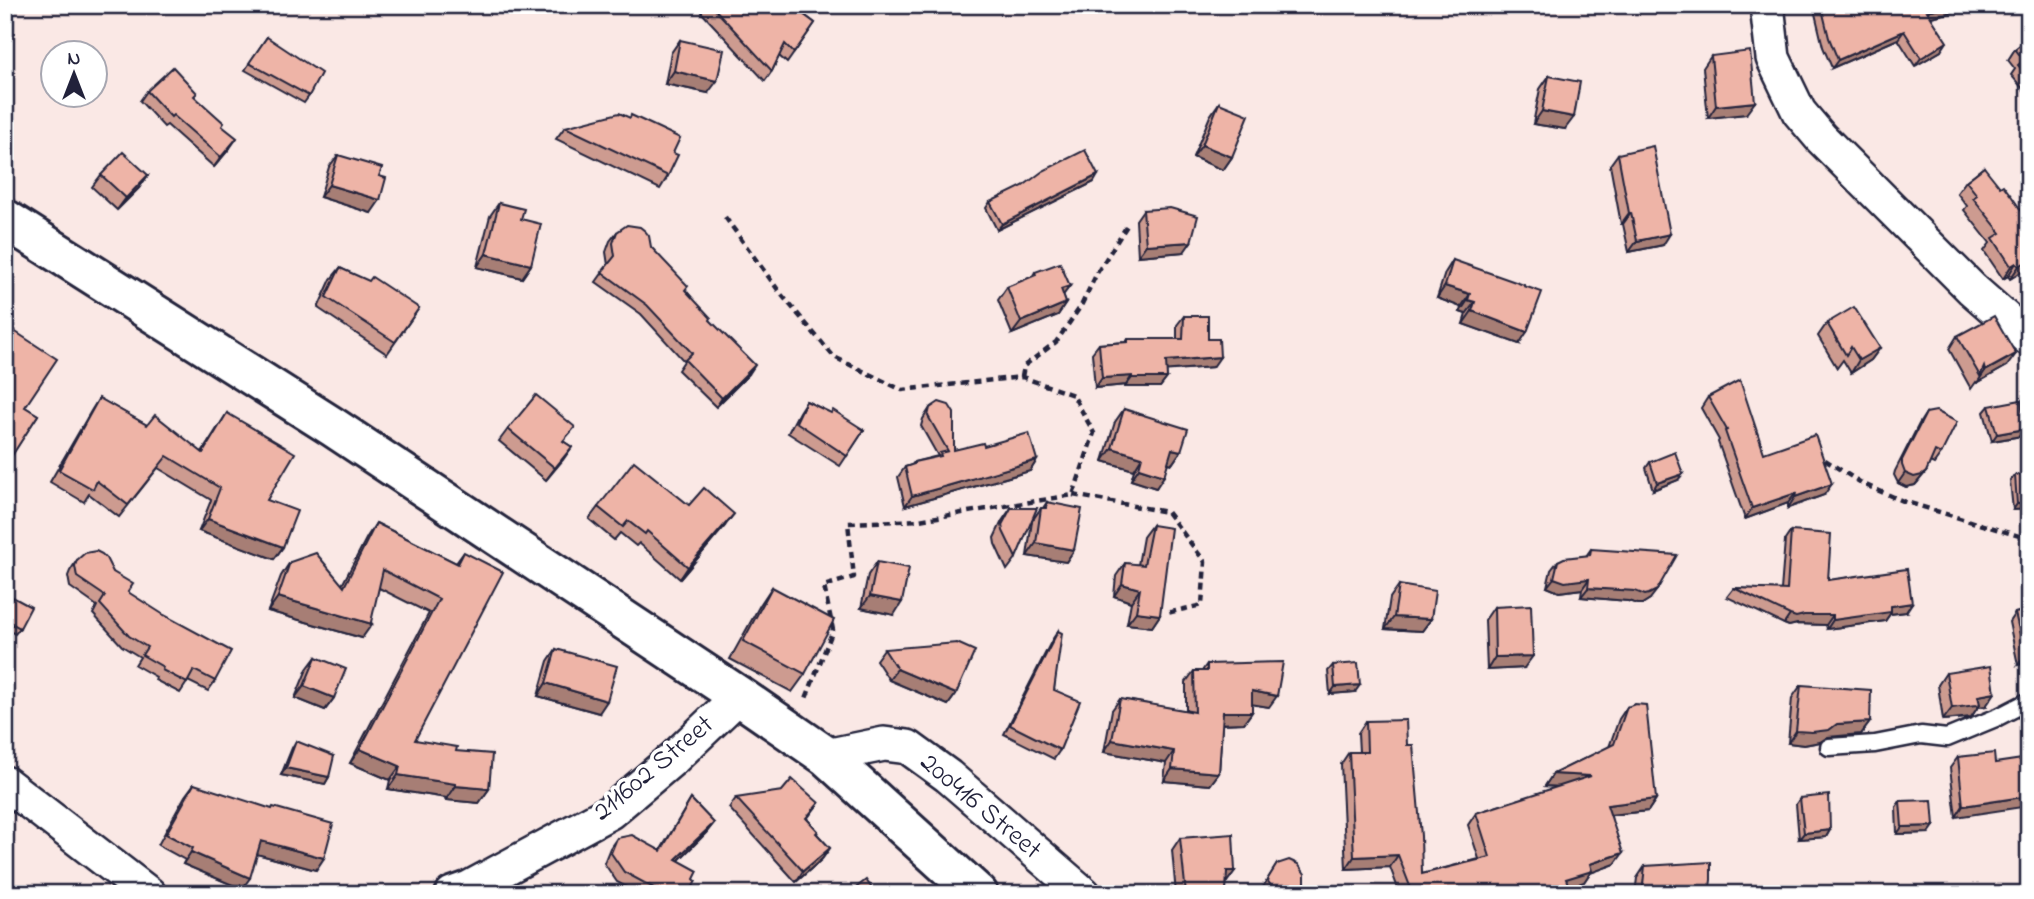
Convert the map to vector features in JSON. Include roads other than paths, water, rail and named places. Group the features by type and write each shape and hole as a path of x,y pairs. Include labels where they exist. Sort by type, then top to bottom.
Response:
{"street":[{"path":"1767,5 1773,58 1800,112 1821,138 1972,289 2029,339"},
{"path":"5,219 333,427 826,756 978,894"},
{"name":"211602 Street","path":"452,894 469,888 610,813 674,758 739,696"},
{"name":"200416 Street","path":"826,756 884,744 908,747 948,776 1084,894"},
{"path":"5,783 149,894"}],"lane":[{"path":"1829,747 1875,744 1920,734 1947,737 1998,717 2029,701"}]}
